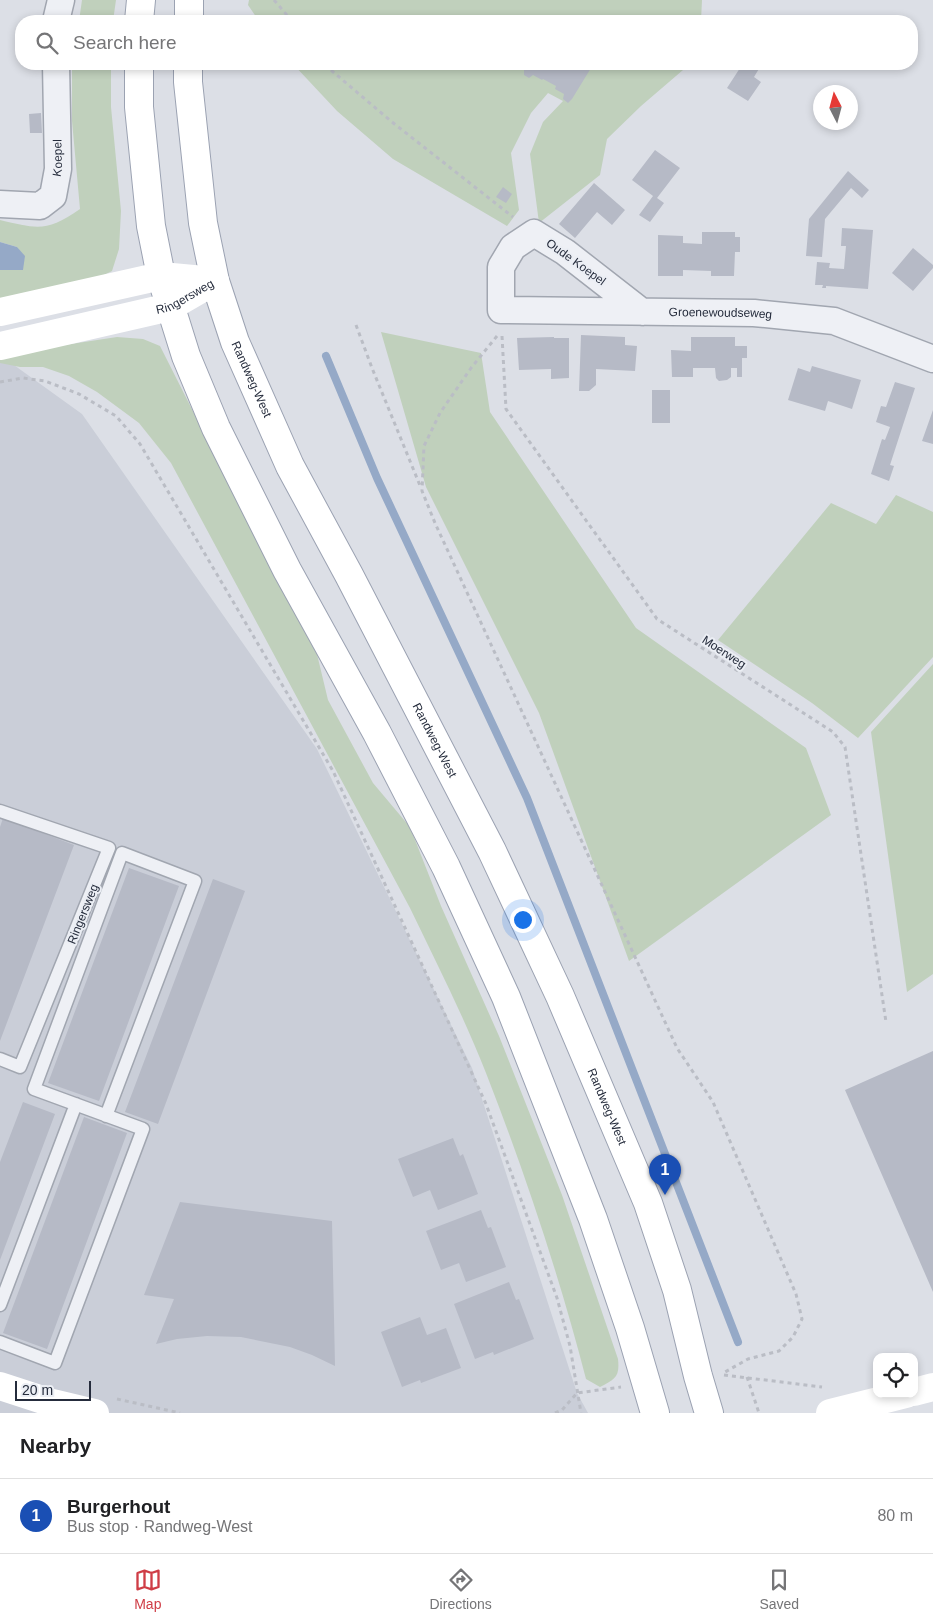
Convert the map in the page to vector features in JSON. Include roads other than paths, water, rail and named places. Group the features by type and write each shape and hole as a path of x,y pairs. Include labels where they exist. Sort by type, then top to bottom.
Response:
{"main road":[{"path":"140,15 141,0"},
{"path":"188,15 189,0"},
{"path":"139,70 139,107 151,226 161,276 186,356 216,428 287,570 377,733 446,867 506,996 593,1219 630,1328 655,1413"},
{"name":"Randweg-West","path":"188,70 203,223 215,281 235,342 290,466 349,575 492,851 560,996 648,1203 677,1290 709,1413"},
{"name":"Ringersweg","path":"0,312 161,276 215,281"},
{"name":"Ringersweg","path":"0,346 170,307 215,281"},
{"path":"0,1386 49,1402 95,1413"},
{"path":"918,1391 933,1387"},
{"path":"830,1413 890,1398"}],"street":[{"path":"57,15 60,0"},
{"name":"Koepel","path":"0,204 40,206 53,196 58,169 56,70"},
{"name":"Oude Koepel","path":"501,320 501,267 513,247 534,233 565,252 642,312"},
{"name":"Groenewoudseweg","path":"501,320 642,312 754,314 834,321 933,359"}],"lane":[{"name":"Ringersweg","path":"0,810 110,848 20,1067 0,1060"},
{"path":"0,1342 55,1363 143,1129 106,1116 34,1089 122,854 195,881 106,1116"},
{"path":"0,1305 76,1104"}],"water":[{"path":"0,242 17,247 25,256 23,270 0,270"}],"waterway":[{"path":"326,356 377,478 527,798 738,1342"}],"place":[{"name":"Burgerhout","path":"665,1195"}]}
